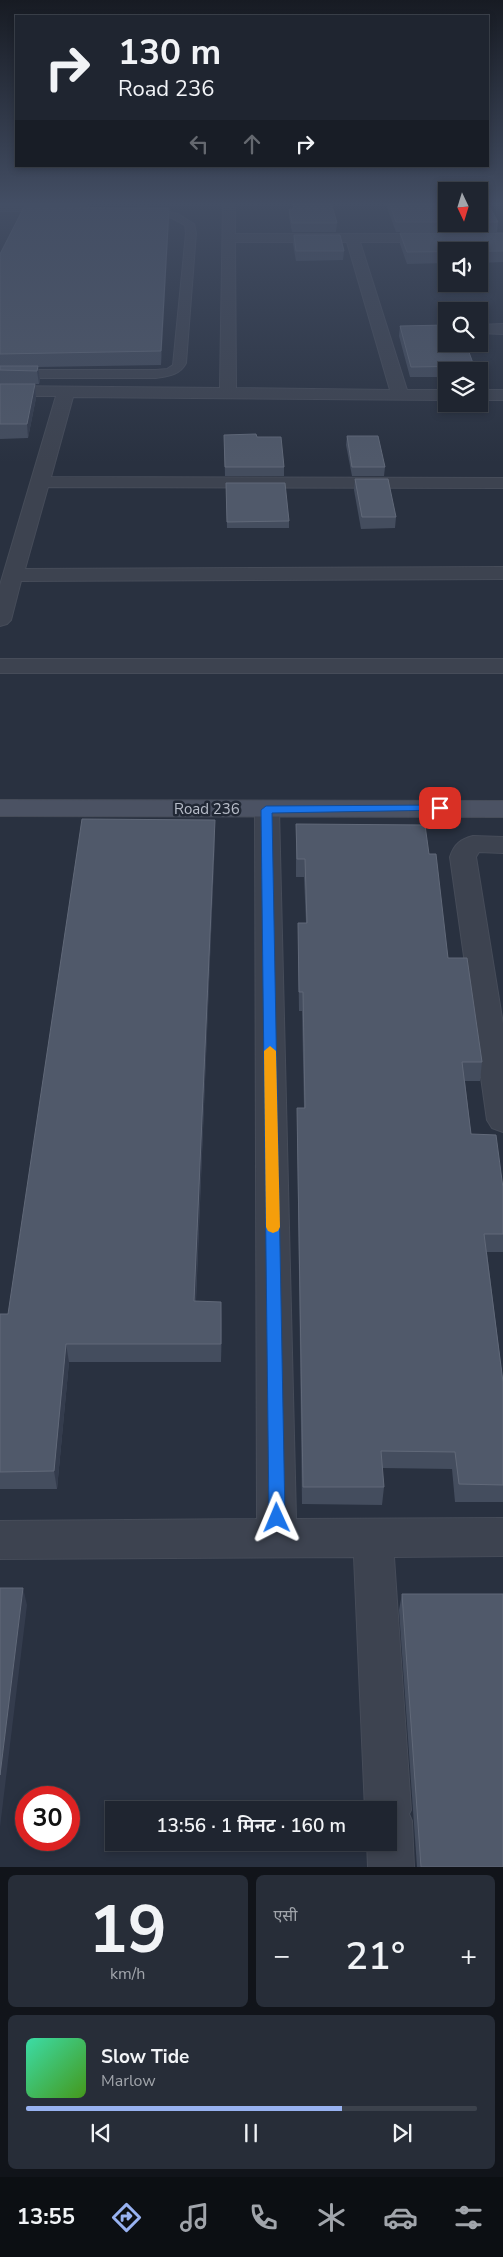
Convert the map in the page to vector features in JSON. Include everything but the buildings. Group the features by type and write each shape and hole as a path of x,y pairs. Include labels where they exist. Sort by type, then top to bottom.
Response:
{"street":[{"path":"228,394 229,289"},
{"path":"368,289 400,394"},
{"path":"380,329 399,329"},
{"path":"488,329 503,329"},
{"path":"0,390 228,394 438,394"},
{"path":"0,620 66,392"},
{"path":"488,395 503,395"},
{"path":"40,482 503,483"},
{"path":"13,575 503,573"},
{"path":"0,666 503,666"},
{"name":"Road 236","path":"0,808 503,809"},
{"path":"266,810 278,1537"},
{"path":"503,844 473,844 465,850 463,857 503,1120"},
{"path":"373,1537 388,1801"},
{"path":"0,1540 503,1537"},
{"path":"390,1851 391,1867"}],"lane":[{"path":"0,374 138,375 170,372 178,368 180,363 187,289"}],"slow traffic":[{"path":"270,1051 273,1227"}],"route":[{"path":"277,1518 266,810 440,808"}]}
